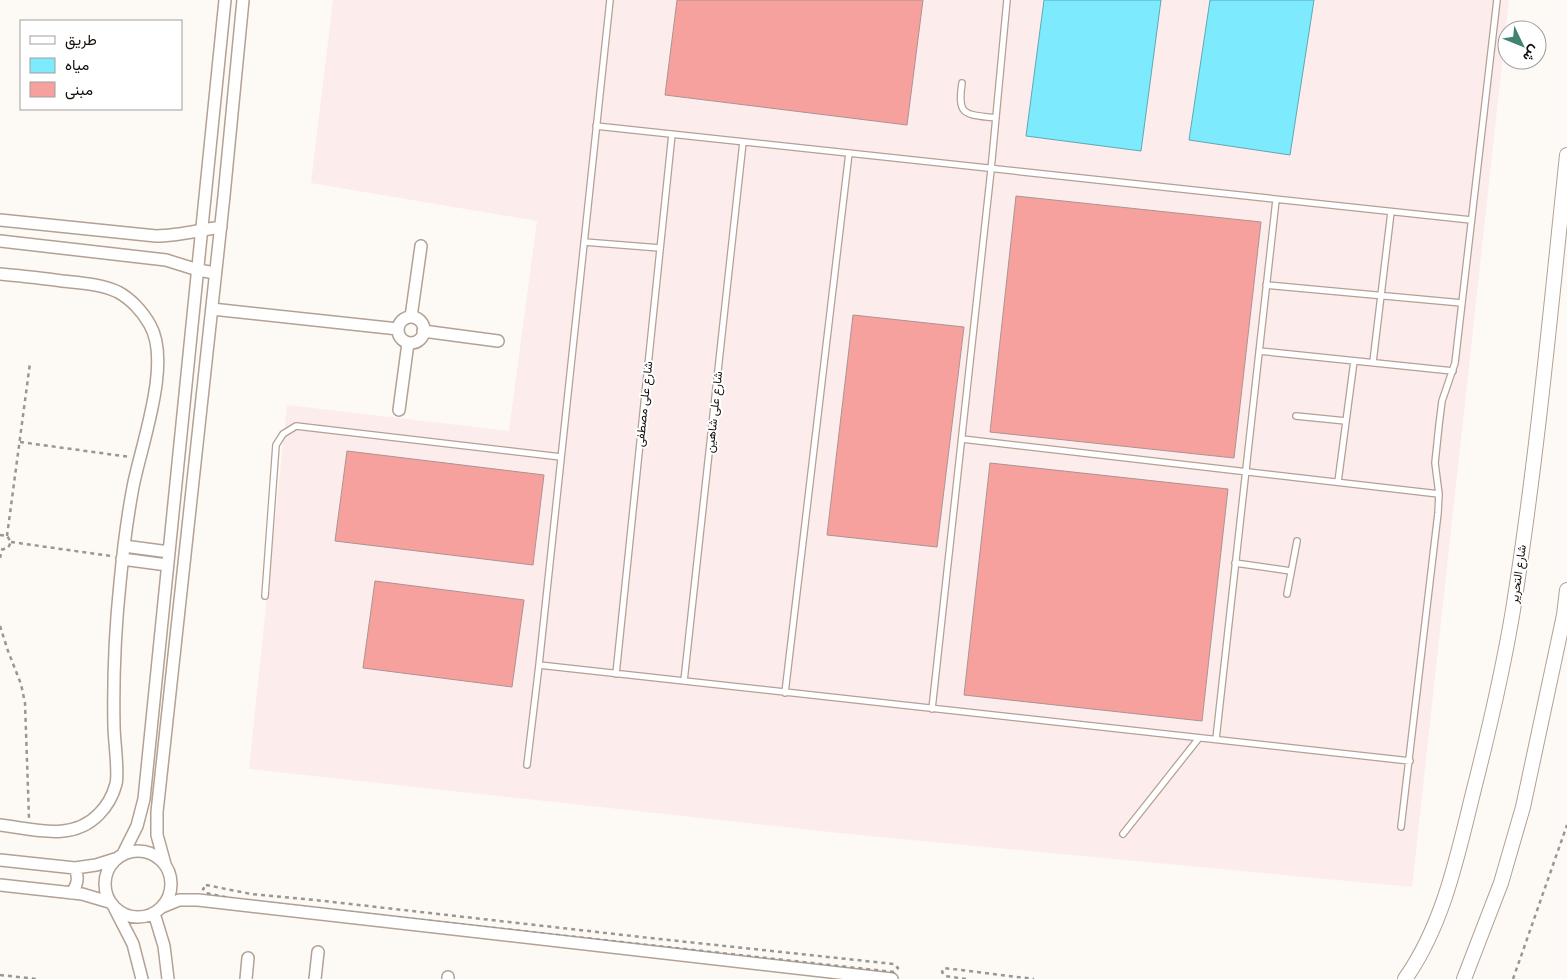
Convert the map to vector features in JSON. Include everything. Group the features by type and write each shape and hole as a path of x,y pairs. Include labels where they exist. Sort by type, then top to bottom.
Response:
{"street":[{"path":"142,979 133,944 112,905 104,884 109,866 119,856 137,826 144,799 225,0"},
{"path":"168,979 158,910 167,899 171,881 159,845 157,825 221,228 243,0"},
{"path":"223,15 241,18"},
{"name":"شارع التحرير","path":"1405,979 1427,944 1438,918 1466,822 1499,682 1512,612 1534,460 1567,154"},
{"path":"205,195 224,196"},
{"path":"0,220 156,236 180,235 202,229 221,228"},
{"path":"1559,232 1567,220"},
{"path":"154,258 158,246 156,236"},
{"path":"0,241 154,258 177,262 198,270 215,273"},
{"path":"411,317 421,246"},
{"path":"0,274 96,285 119,293 137,307 151,326 158,348 159,372 139,458 123,554 116,629 114,683 116,782 110,800 98,814 84,825 66,832 48,832 0,825"},
{"path":"194,303 212,307 398,329"},
{"path":"411,317 421,323 424,331 417,342 408,343 404,342 399,336 398,329 402,320 411,317"},
{"path":"424,331 498,341"},
{"path":"399,410 408,343"},
{"path":"123,554 169,552"},
{"path":"123,554 167,565"},
{"path":"1464,979 1500,883 1523,807 1565,613 1567,590"},
{"path":"137,826 145,829 157,825"},
{"path":"0,860 74,868 96,865 132,850 141,850 150,852 165,864"},
{"path":"71,893 78,878 74,868"},
{"path":"0,886 71,893 112,905 121,913 134,917 148,916 179,900 198,900 892,979"},
{"path":"315,979 318,952"},
{"path":"246,979 248,958"},
{"path":"779,979 780,967"}],"lane":[{"path":"527,765 610,0"},
{"path":"932,709 991,170 1007,0"},
{"path":"1401,826 1438,513 1439,494 1435,464 1439,425 1442,401 1453,371 1497,0"},
{"path":"962,83 960,106 964,111 970,115 996,118"},
{"path":"596,126 991,170 1471,220"},
{"name":"شارع على مصطفى","path":"616,674 672,134"},
{"name":"شارع على شاهين","path":"684,681 743,142"},
{"path":"785,692 849,153"},
{"path":"1216,740 1276,200"},
{"path":"1373,362 1391,212"},
{"path":"584,242 660,248"},
{"path":"1266,285 1462,304"},
{"path":"1259,350 1453,371"},
{"path":"1338,482 1354,360"},
{"path":"1296,416 1346,421"},
{"path":"265,596 276,445 289,429 296,426 561,457"},
{"path":"962,439 1439,494"},
{"path":"1286,594 1297,541"},
{"path":"1235,563 1291,571"},
{"path":"539,666 1410,761"},
{"path":"1123,834 1199,738"}],"path":[{"path":"0,558 1,550 8,548 10,542 7,536 30,363"},
{"path":"20,442 139,458"},
{"path":"0,535 7,536"},
{"path":"10,542 123,554"},
{"path":"0,626 21,684 25,703 30,828"},
{"path":"1513,979 1567,825"},
{"path":"966,979 944,976 942,972 944,968 1034,979"},
{"path":"0,975 37,979"}],"shaded area":[{"path":"333,0 1509,0 1507,20 1497,20 1497,70 1501,70 1412,887 849,834 249,769 287,405 509,431 537,221 311,183"}],"water":[{"path":"1044,0 1161,0 1141,151 1026,136"},
{"path":"1210,0 1314,0 1290,155 1189,140"}],"building":[{"path":"677,0 923,0 907,125 665,95"},
{"path":"1016,196 1261,222 1234,458 990,432"},
{"path":"853,315 964,327 937,547 827,535"},
{"path":"347,451 544,475 533,565 335,541"},
{"path":"990,463 1228,489 1202,721 964,695"},
{"path":"375,581 524,600 512,687 363,668"}]}
